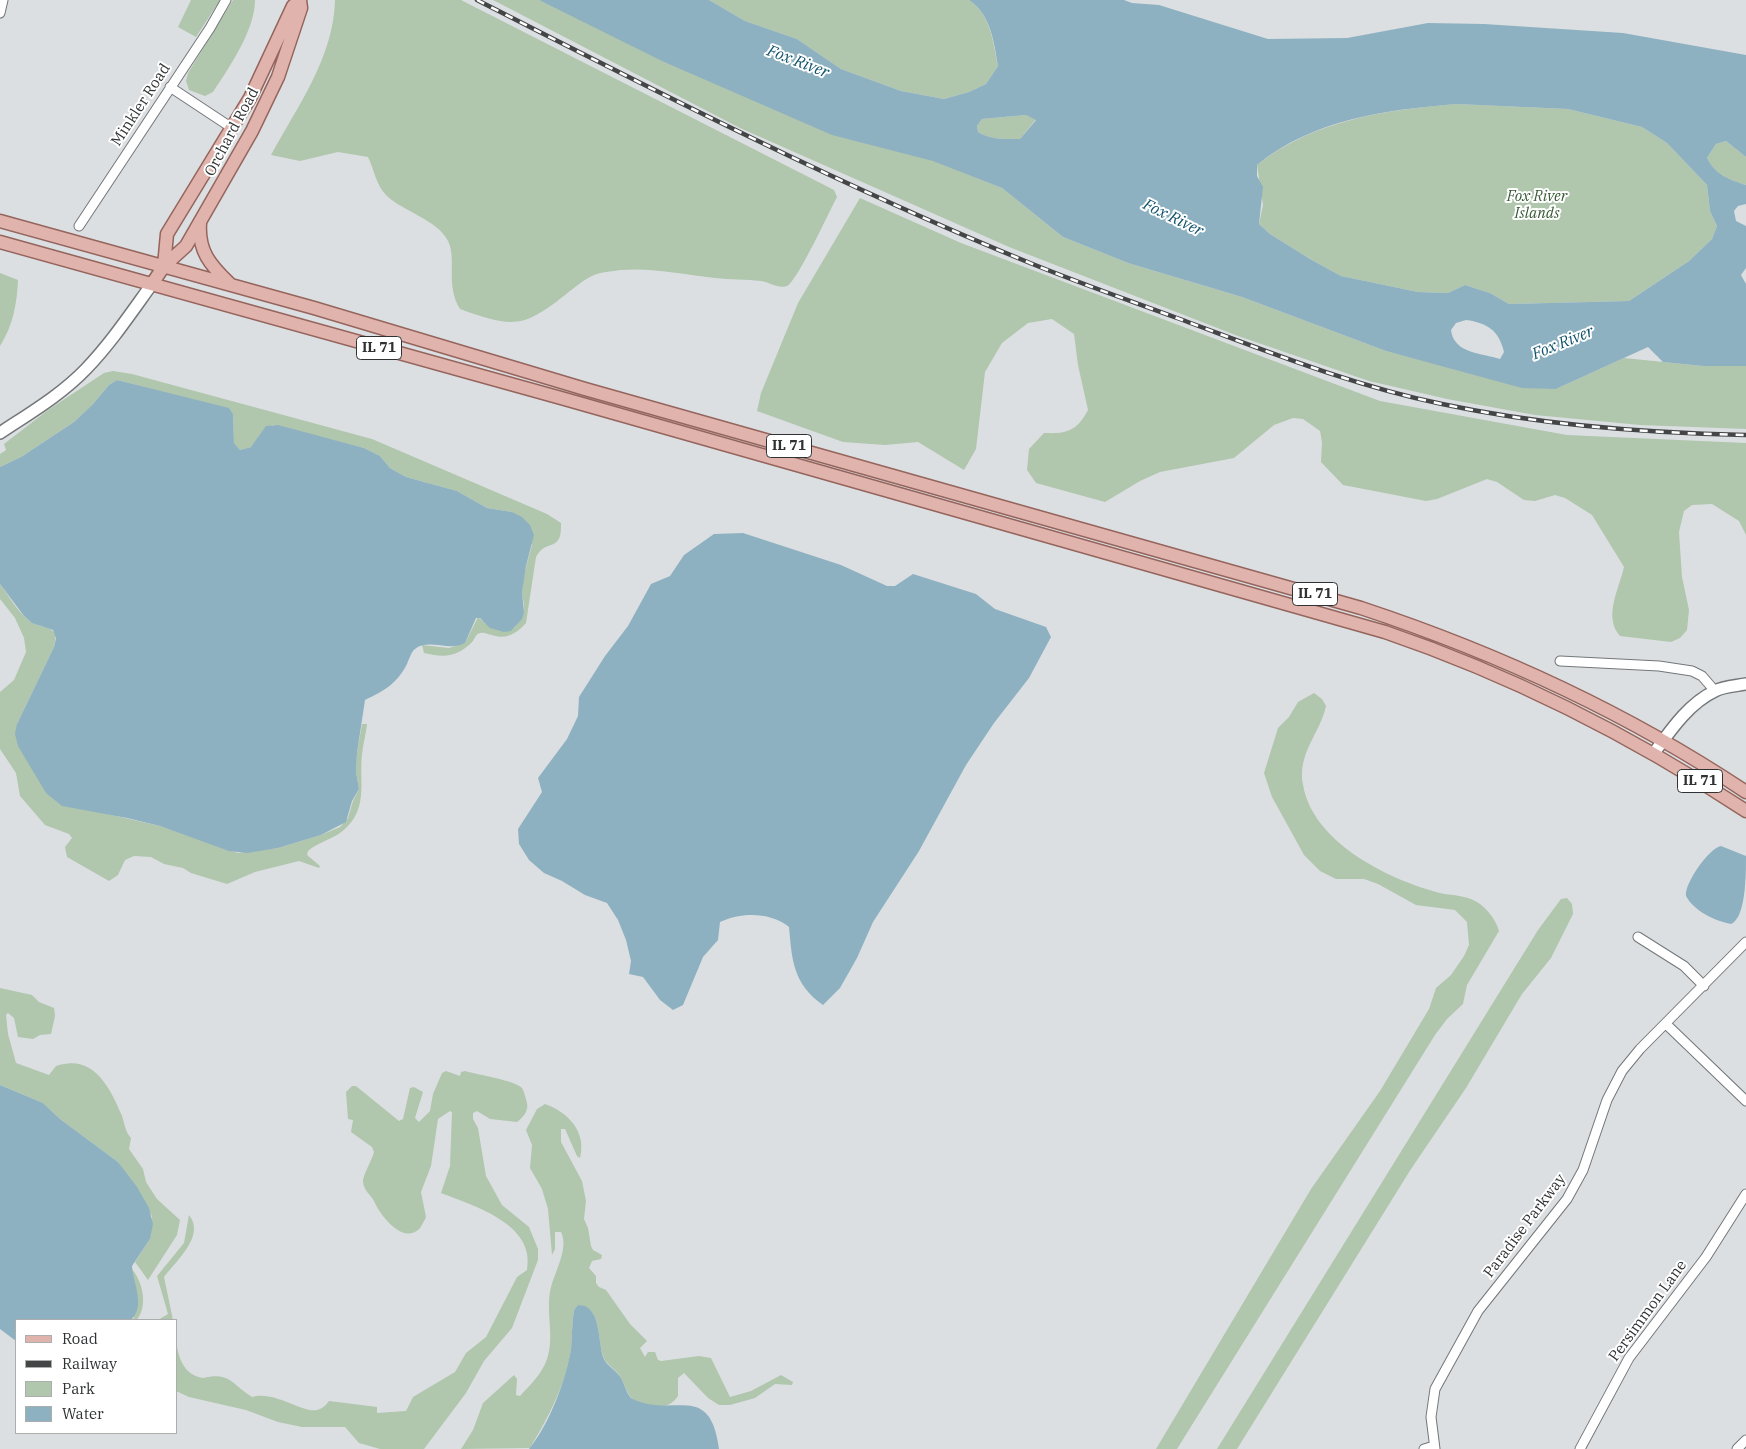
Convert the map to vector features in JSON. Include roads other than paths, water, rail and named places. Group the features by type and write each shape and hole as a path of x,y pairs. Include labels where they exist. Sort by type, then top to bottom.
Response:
{"main road":[{"name":"Orchard Road","path":"164,266 167,234 264,72 293,6 300,0"},
{"name":"Orchard Road","path":"152,284 164,266 186,246 272,91 301,8 300,0"},
{"name":"IL 71","path":"0,221 164,266 594,392 1361,608 1476,649 1581,696 1663,740 1746,792"},
{"path":"200,223 199,235 203,252 210,265 232,286"},
{"name":"IL 71","path":"0,242 1334,616 1420,644 1533,690 1654,753 1746,811"}],"street":[{"path":"0,13 3,0"},
{"name":"Minkler Road","path":"78,226 210,28 226,0"},
{"path":"170,88 232,128"},
{"path":"0,432 40,407 85,370 113,338 152,284"},
{"path":"1560,661 1659,666 1692,671 1702,676 1715,690"},
{"path":"1654,753 1683,717 1715,690 1746,684"},
{"path":"1638,937 1684,966 1704,986"},
{"name":"Paradise Parkway","path":"1434,1448 1431,1404 1435,1389 1478,1310 1567,1199 1583,1170 1614,1085 1632,1058 1746,942"},
{"path":"1666,1024 1746,1101"},
{"name":"Persimmon Lane","path":"1580,1449 1629,1358 1706,1257 1746,1194"},
{"path":"1737,1208 1746,1214"},
{"path":"1737,1449 1746,1440"},
{"path":"1424,1449 1434,1448"}],"water":[{"name":"Fox River","path":"539,0 709,0 745,21 797,39 841,69 901,91 944,99 969,92 986,84 998,66 993,39 987,21 969,0 1124,0 1132,3 1159,5 1268,39 1347,38 1428,23 1484,24 1623,33 1746,55 1746,157 1726,141 1716,144 1707,158 1714,169 1723,176 1746,185 1746,204 1738,206 1734,211 1736,221 1746,226 1746,268 1741,275 1746,284 1746,366 1703,366 1663,362 1648,347 1556,389 1522,388 1386,351 1242,297 1128,263 1063,237 1002,188 933,161 832,135 662,61","holes":["1456,104 1568,109 1642,127 1667,143 1707,185 1710,211 1717,226 1712,239 1689,261 1629,301 1509,304 1490,293 1465,285 1448,293 1418,292 1341,276 1270,234 1259,224 1263,187 1257,176 1257,165 1279,149 1326,127 1377,114","1026,115 1036,120 1020,139 993,138 978,132 977,126 982,119","1466,320 1480,323 1491,329 1502,344 1504,352 1500,359 1470,351 1457,344 1451,330 1456,323"]},
{"path":"117,380 229,408 233,414 234,443 240,450 251,447 266,426 278,425 364,448 380,456 390,468 406,477 457,491 487,508 512,512 522,517 530,525 534,535 522,592 524,612 522,619 511,631 504,632 490,628 480,618 476,618 465,643 453,646 420,646 411,654 406,666 394,682 384,690 365,700 357,753 356,772 359,789 352,801 346,822 321,835 278,848 247,853 229,851 160,826 62,806 46,793 18,746 15,734 17,724 54,647 56,638 53,630 32,623 24,616 0,584 0,467 21,457 74,422 109,385"},
{"path":"743,533 841,565 887,586 895,586 913,574 976,594 995,609 1046,627 1051,637 1029,678 994,723 966,765 919,851 873,922 857,958 840,988 823,1005 805,989 796,971 791,950 789,927 773,918 746,915 720,922 718,940 703,957 683,1005 673,1010 660,1000 643,977 629,974 631,961 626,940 618,920 607,903 585,895 544,873 529,860 519,844 518,829 542,792 538,778 567,739 578,716 579,697 605,656 628,626 651,584 670,576 684,555 714,534"},
{"path":"1721,846 1746,856 1742,905 1736,920 1731,924 1700,911 1686,896 1686,890 1698,867 1710,853"},
{"path":"0,1085 43,1103 60,1119 118,1162 137,1187 149,1208 153,1224 150,1239 132,1266 138,1294 138,1308 132,1319 15,1319 15,1340 0,1329"},
{"path":"578,1305 585,1306 591,1310 595,1317 603,1357 620,1376 631,1398 646,1404 698,1408 707,1415 714,1428 719,1449 529,1449 550,1415 561,1388 571,1349 574,1310"}],"railway":[{"path":"477,0 751,138 959,233 1067,278 1308,366 1374,387 1442,404 1555,423 1632,430 1746,435"}],"park label":[{"name":"Fox River Islands","path":"1537,206"}]}
